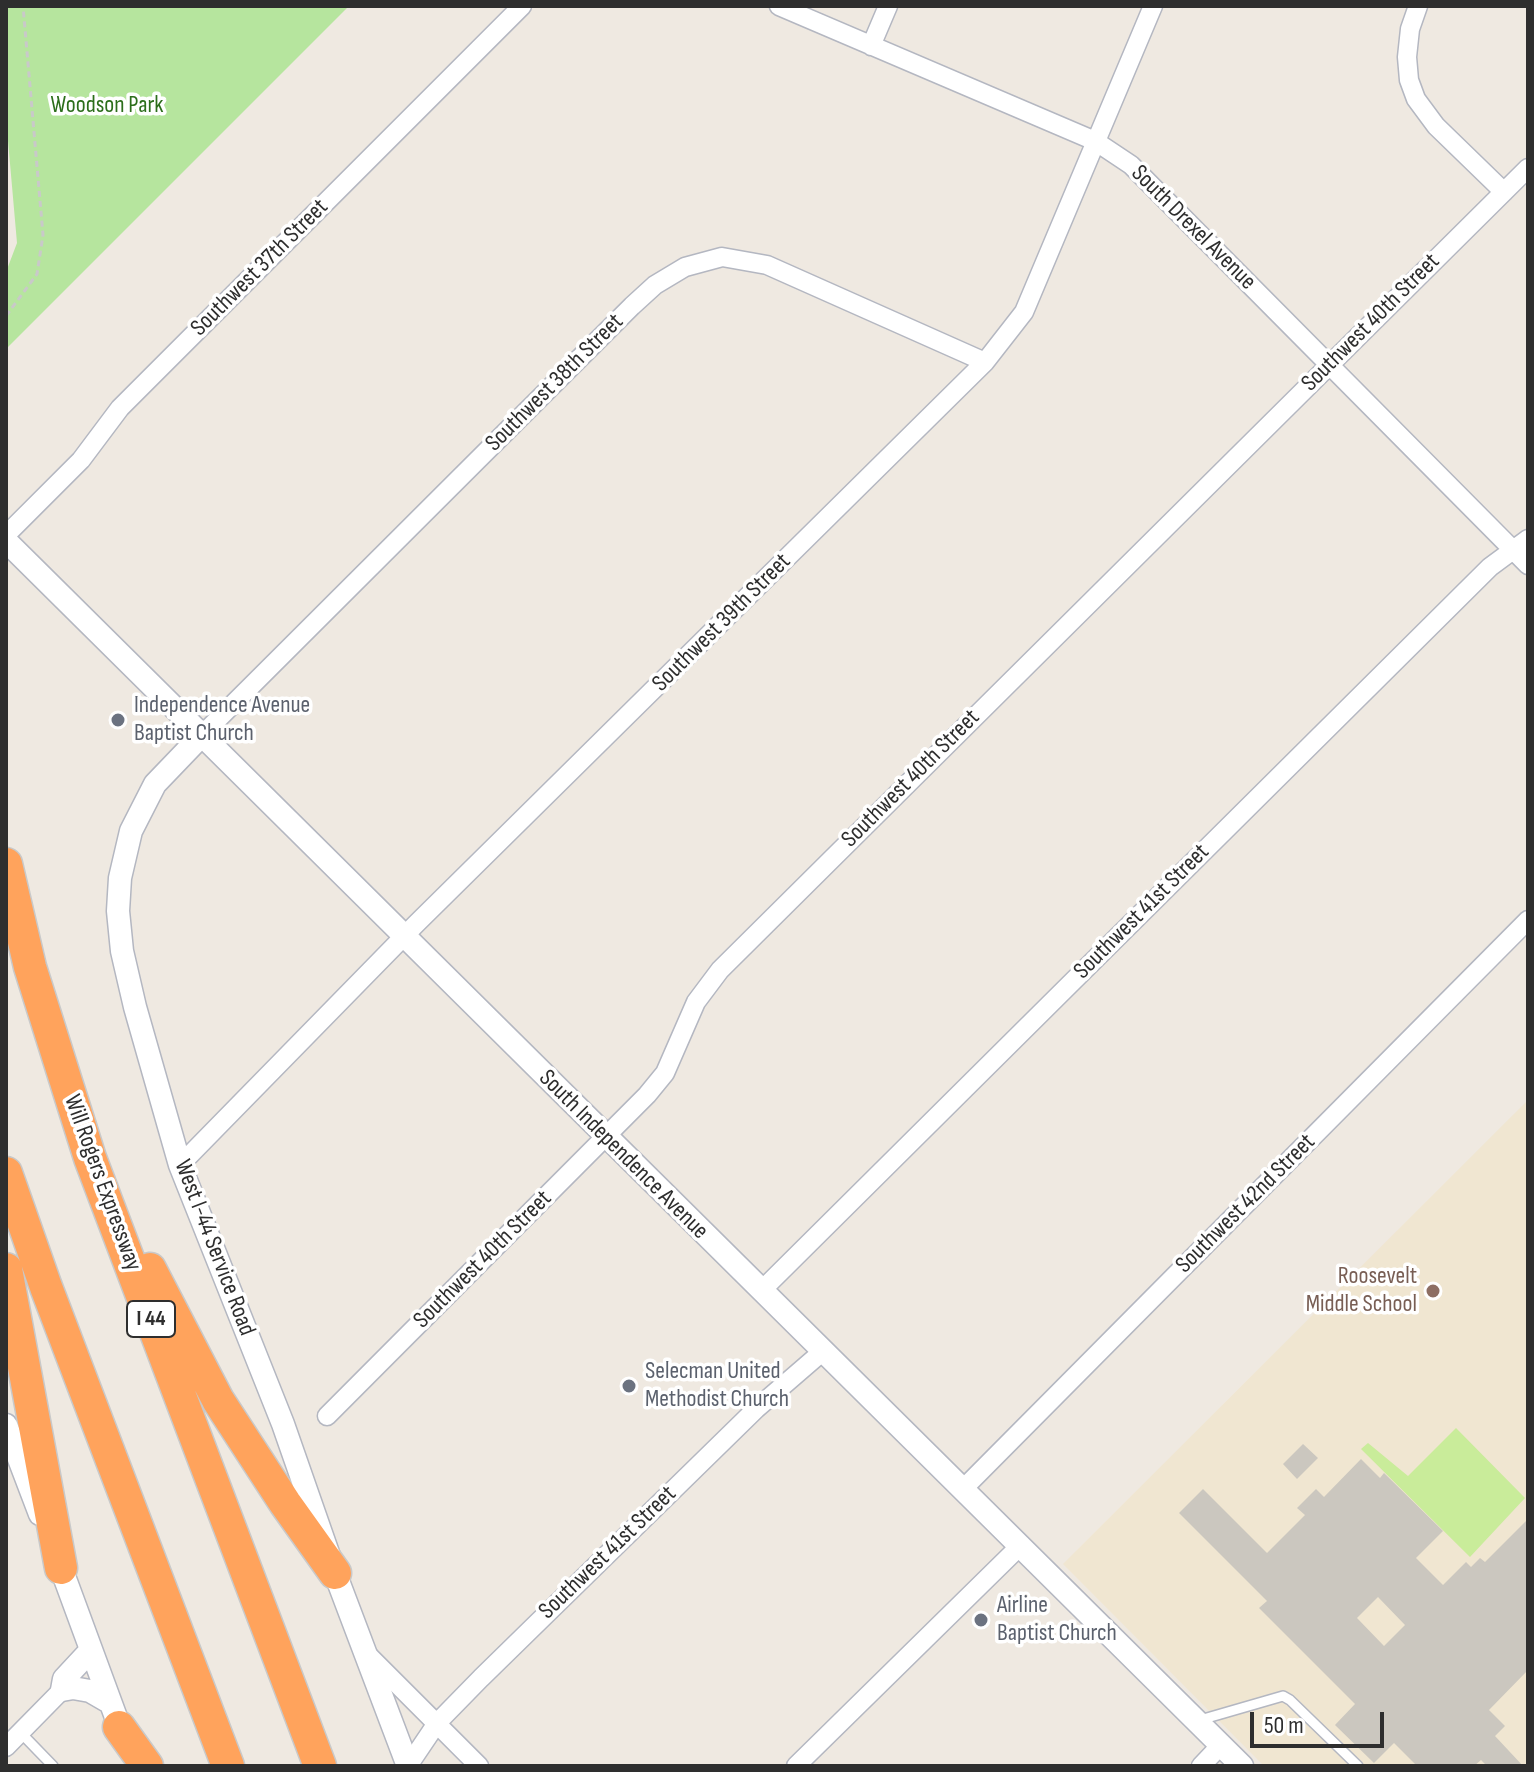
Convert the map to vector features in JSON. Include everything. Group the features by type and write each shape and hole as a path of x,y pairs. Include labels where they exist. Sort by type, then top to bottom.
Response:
{"highway":[{"name":"Will Rogers Expressway","path":"6,864 30,967 90,1158 320,1766"},
{"path":"90,1158 218,1400 277,1493 335,1573"},
{"path":"6,1173 228,1766"},
{"path":"6,1269 61,1568"},
{"path":"114,1715 147,1766"}],"street":[{"name":"Southwest 37th Street","path":"6,535 81,460 120,408 522,6"},
{"name":"South Drexel Avenue","path":"779,6 1095,141 1141,174 1329,363 1521,544 1528,565"},
{"path":"871,46 888,6"},
{"name":"Southwest 39th Street","path":"180,1165 404,937 985,362 1024,312 1153,6"},
{"path":"1418,6 1410,29 1407,57 1409,80 1416,99 1436,126 1504,192"},
{"name":"Southwest 40th Street","path":"327,1416 647,1095 665,1073 696,1002 720,970 1528,168"},
{"name":"Southwest 38th Street","path":"202,735 632,306 655,285 685,267 722,257 767,265 985,362"},
{"name":"South Independence Avenue","path":"6,541 1242,1766"},
{"name":"Southwest 41st Street","path":"761,1291 1478,578 1521,544"},
{"name":"West I-44 Service Road","path":"202,735 155,784 141,809 123,856 118,911 122,951 180,1165 283,1424 408,1766"},
{"name":"Southwest 42nd Street","path":"964,1488 1528,920"},
{"name":"Southwest 41st Street","path":"408,1766 437,1723 756,1409 822,1352"},
{"path":"6,1425 134,1766"},
{"path":"796,1766 1021,1545"},
{"path":"6,1747 62,1690 64,1679 90,1651"},
{"path":"364,1651 479,1766"},
{"path":"62,1690 90,1691 114,1715"},
{"path":"1201,1766 1221,1745"}],"lane":[{"path":"1197,1721 1283,1696 1358,1766"},
{"path":"20,1732 47,1764"}],"path":[{"path":"6,316 37,274 43,235 23,6"}],"shaded area":[{"name":"Roosevelt Middle School","path":"1528,1100 1528,1766 1264,1766 1063,1564"}],"green space":[{"name":"Woodson Park","path":"6,6 349,6 6,349 6,272 17,243 6,118"},
{"path":"1456,1428 1525,1498 1470,1557 1361,1449 1368,1443 1408,1476"}],"building":[{"path":"1303,1444 1318,1458 1297,1479 1283,1464"},
{"path":"1361,1459 1380,1478 1384,1473 1443,1531 1416,1558 1443,1585 1466,1562 1471,1567 1480,1558 1485,1562 1528,1519 1528,1670 1489,1710 1505,1726 1495,1736 1523,1766 1487,1766 1481,1760 1474,1766 1417,1766 1394,1743 1374,1763 1335,1725 1355,1704 1259,1608 1267,1601 1179,1513 1203,1489 1267,1553 1305,1515 1297,1508 1316,1489 1324,1497","holes":["1378,1597 1405,1625 1384,1646 1357,1618"]}],"place":[{"name":"Independence Avenue Baptist Church","path":"118,720"},
{"name":"Roosevelt Middle School","path":"1433,1291"},
{"name":"Selecman United Methodist Church","path":"629,1386"},
{"name":"Airline Baptist Church","path":"981,1620"}]}
